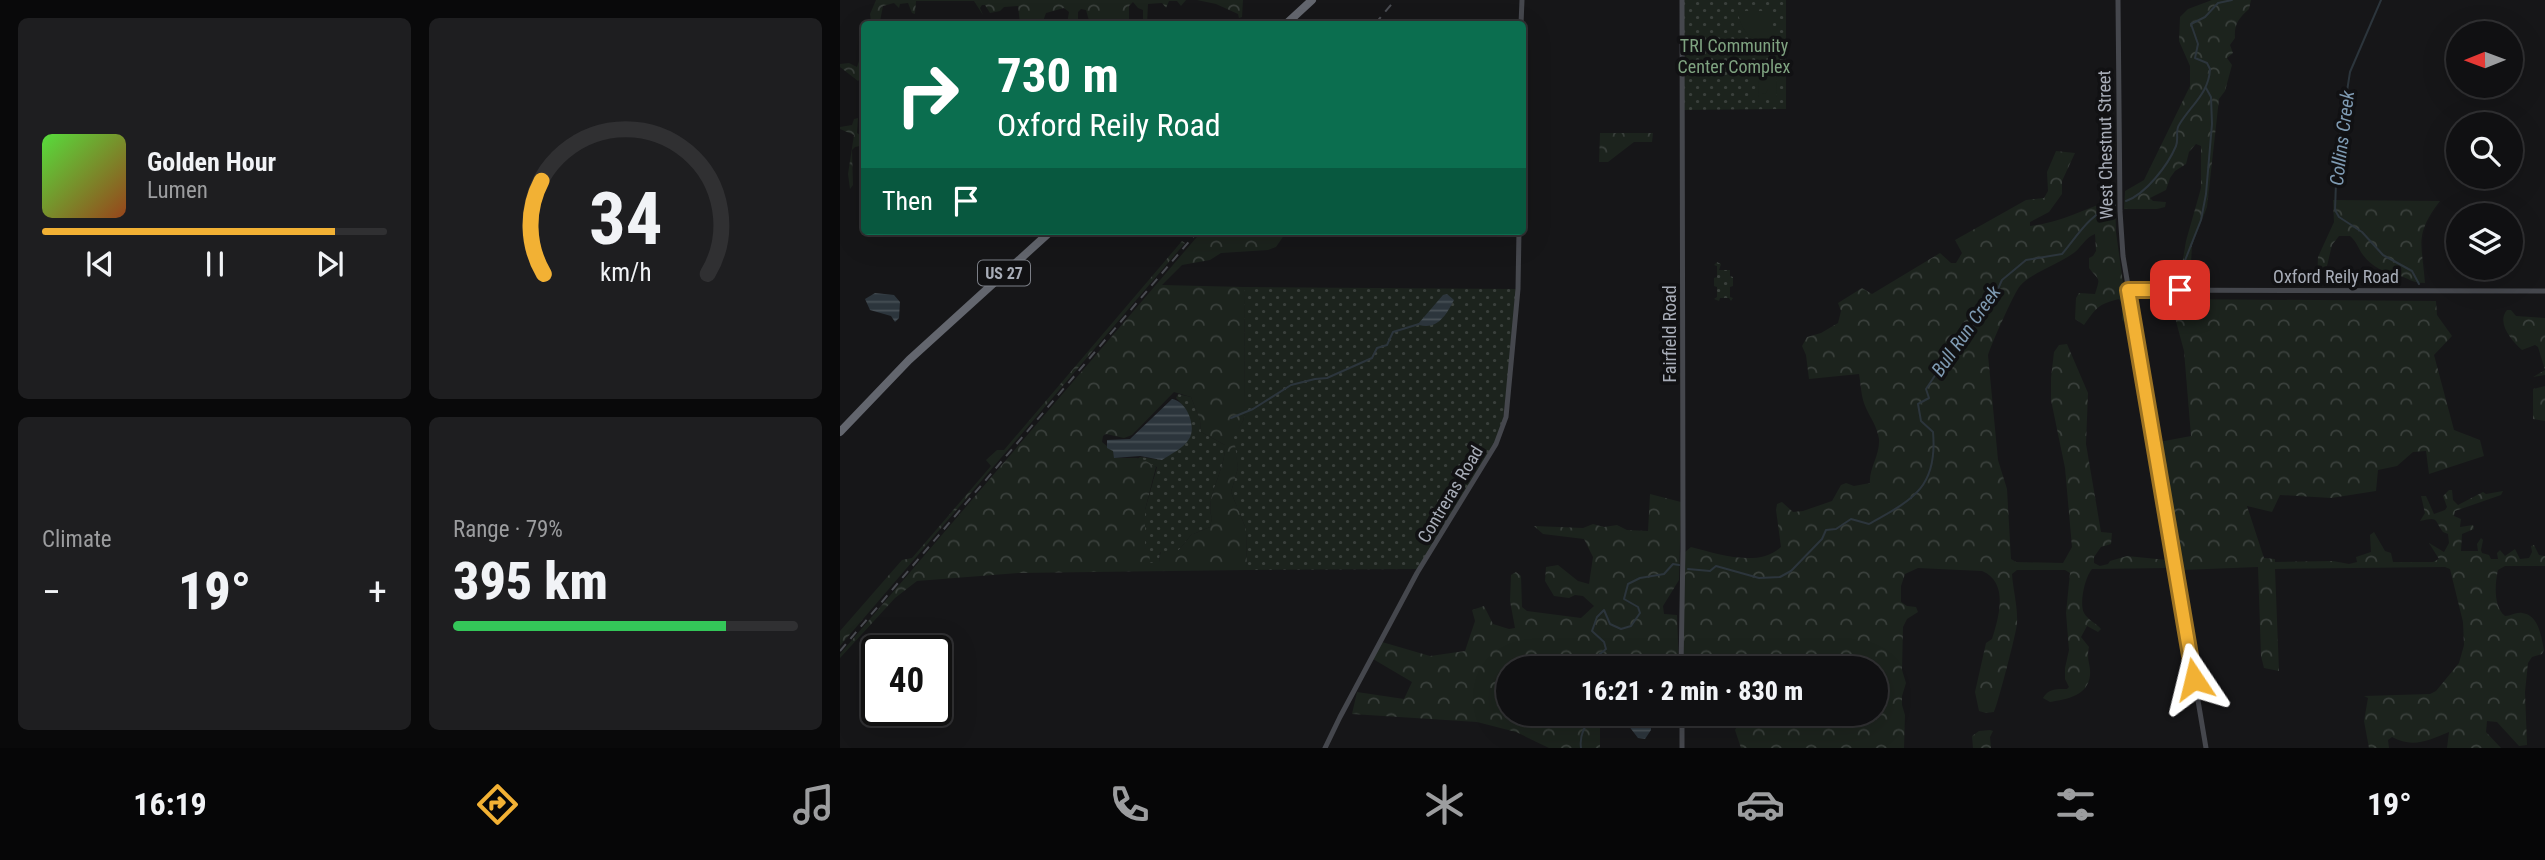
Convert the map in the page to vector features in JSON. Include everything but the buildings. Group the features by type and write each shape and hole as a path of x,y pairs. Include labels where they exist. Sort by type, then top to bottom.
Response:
{"highway":[{"path":"1289,21 1312,0"},
{"name":"US 27","path":"840,432 896,372 1047,235"}],"street":[{"path":"1521,0 1521,21"},
{"name":"Fairfield Road","path":"1681,656 1682,0"},
{"name":"West Chestnut Street","path":"2118,0 2120,228 2128,290 2206,748"},
{"name":"Contreras Road","path":"1325,748 1389,623 1496,444 1502,429 1516,312 1520,235"},
{"name":"Oxford Reily Road","path":"2128,290 2545,290"},
{"path":"1682,726 1682,748"}],"green space":[{"path":"876,0 1186,0 1181,6 1177,1 1169,1 1166,8 1162,3 1148,4 1147,21 1143,21 1143,10 1133,2 1129,6 1129,21 1089,21 1086,10 1081,9 1078,12 1078,21 1068,21 1069,12 1064,8 1046,13 1043,21 1020,21 1018,6 1004,7 1000,11 990,13 985,5 982,5 980,8 983,15 974,1 916,1 915,14 908,3 900,4 899,8 894,3 883,6 880,21 871,21 870,14"},
{"path":"1197,0 1243,0 1242,17 1239,18 1238,14 1216,4"},
{"name":"TRI Community Center Complex","path":"1682,0 1786,0 1786,109 1682,110"},
{"path":"2212,0 2251,0 2249,9 2236,25 2235,38 2230,45 2233,53 2227,58 2232,65 2225,91 2219,99 2207,207 2192,245 2190,283 2179,283 2186,241 2201,188 2201,146 2196,144 2189,152 2186,164 2175,171 2166,190 2150,198 2153,201 2166,202 2165,207 2124,209 2125,191 2144,180 2190,86 2190,66 2179,41 2180,17 2188,9"},
{"path":"1738,11 1771,11 1771,45 1758,41 1744,30"},
{"path":"861,55 861,78 858,81 840,67 840,64 849,63 857,67"},
{"path":"1758,72 1777,73 1776,97 1768,97 1768,89 1766,93 1762,93 1766,94 1766,97 1759,97"},
{"path":"858,118 857,133 861,136 861,146 852,150 853,185 850,189 848,174 854,135 840,127 852,125 854,119"},
{"path":"1600,133 1653,133 1652,142 1634,142 1608,162 1599,162"},
{"path":"2056,151 2075,153 2062,181 2062,194 2049,212 2030,222 2030,226 2062,219 2115,200 2116,232 2129,326 2122,320 2122,303 2119,299 2098,308 2084,325 2075,319 2076,298 2079,293 2095,294 2098,284 2098,279 2089,268 2089,258 2096,251 2095,234 2075,252 2025,281 2013,298 1988,355 1998,460 2007,489 2011,559 2016,562 2063,563 2072,547 2065,468 2051,400 2054,352 2059,345 2067,344 2088,393 2086,444 2101,532 2112,533 2111,544 2101,547 2094,557 2094,563 2100,566 2127,556 2167,560 2167,568 2092,569 2087,578 2082,603 2085,615 2101,629 2098,632 2087,626 2081,637 2089,647 2088,682 2076,695 2050,702 2043,698 2048,692 2069,687 2065,679 2065,668 2069,650 2066,613 2070,573 2065,570 2017,570 2012,574 2017,611 2016,629 1996,707 1994,712 1986,713 1979,711 1975,692 1986,643 1992,639 1999,611 1996,583 1982,571 1918,568 1905,574 1901,586 1901,602 1916,607 1918,612 1907,619 1903,627 1902,670 1906,683 1902,696 1905,715 1904,748 1741,748 1735,730 1737,726 1888,726 1888,656 1683,656 1685,552 1691,547 1738,558 1761,557 1772,553 1781,547 1777,504 1782,502 1793,512 1803,511 1832,501 1841,485 1870,483 1879,439 1863,400 1859,374 1809,379 1802,346 1807,337 1821,333 1838,323 1841,311 1838,303 1862,288 1872,294 1940,253 1951,263 1956,263 1962,253 1955,240 2026,200 2044,198 2048,191 2047,172"},
{"path":"2333,200 2440,201 2423,231 2425,283 2379,268 2367,259 2350,236 2339,236 2332,245 2327,266 2323,267 2323,283 2317,283 2318,257 2334,222"},
{"path":"1199,235 1284,235 1276,247 1268,250 1221,253 1210,260 1182,265 1162,285 1244,287 1245,413 1234,437 1238,468 1231,492 1246,529 1247,570 1018,573 917,581 895,598 840,658 840,654","holes":["1174,392 1191,397 1200,420 1201,432 1225,445 1211,502 1210,527 1191,535 1179,550 1170,549 1164,553 1161,549 1159,562 1150,563 1149,551 1145,548 1145,510 1156,467 1146,461 1137,460 1138,458 1115,458 1113,451 1102,442 1103,436 1106,434 1124,438 1132,435"]},
{"path":"1182,241 1185,243 840,646 840,631 902,560 912,558 991,466 986,460 997,450 1004,450"},
{"path":"1717,262 1721,264 1719,270 1730,270 1730,276 1733,277 1733,286 1730,287 1730,297 1733,298 1731,301 1729,298 1720,298 1719,301 1714,299 1717,297 1714,278 1717,277 1717,266 1714,265"},
{"path":"1244,287 1517,289 1503,422 1496,442 1419,569 1247,570 1246,529 1231,492 1238,468 1233,437 1245,413"},
{"path":"2170,299 2436,301 2437,315 2452,336 2434,355 2454,430 2480,440 2484,456 2429,474 2426,451 2413,452 2397,466 2378,470 2376,491 2331,498 2280,495 2272,512 2247,506 2264,558 2275,559 2275,562 2357,562 2356,557 2371,552 2370,535 2374,532 2385,551 2391,553 2393,562 2433,562 2439,559 2429,543 2444,552 2449,543 2448,534 2443,532 2433,519 2420,521 2425,513 2421,496 2426,496 2434,514 2447,507 2443,496 2449,490 2452,490 2453,500 2458,505 2483,492 2486,494 2503,491 2501,495 2455,511 2454,516 2461,519 2460,527 2473,525 2474,529 2462,534 2461,551 2478,551 2477,544 2481,538 2482,553 2489,555 2491,559 2498,559 2497,553 2500,550 2505,556 2515,549 2520,559 2529,558 2531,546 2534,545 2539,555 2545,556 2545,566 2505,566 2498,570 2496,581 2501,612 2505,616 2520,613 2532,618 2538,627 2544,650 2542,654 2532,657 2528,663 2525,692 2527,745 2519,746 2497,722 2487,721 2486,732 2501,748 2447,748 2449,732 2413,743 2392,737 2388,740 2389,748 2369,748 2364,721 2368,698 2364,696 2430,694 2436,691 2459,663 2464,645 2463,622 2450,569 2275,569 2279,671 2264,668 2261,656 2258,567 2182,570 2159,442 2191,436 2184,351"},
{"path":"2507,310 2511,310 2516,316 2545,318 2545,370 2538,347 2535,345 2522,350 2510,337 2503,320"},
{"path":"2545,386 2545,421 2533,419 2533,389"},
{"path":"1178,394 1191,397 1200,420 1201,432 1225,445 1224,454 1211,502 1210,527 1191,535 1179,550 1160,552 1159,563 1150,563 1145,548 1145,510 1157,467 1136,460 1140,457 1162,460 1189,438 1191,432 1188,417 1176,398"},
{"path":"1650,494 1681,502 1679,580 1663,606 1664,614 1677,615 1679,656 1496,656 1496,726 1601,726 1600,748 1549,748 1516,732 1477,722 1352,714 1357,692 1404,699 1412,682 1373,659 1382,642 1430,656 1465,651 1475,621 1472,610 1484,606 1493,624 1515,628 1510,601 1511,575 1516,572 1521,576 1522,607 1527,611 1581,618 1594,606 1583,596 1554,596 1545,581 1546,567 1558,565 1578,581 1589,584 1593,557 1584,539 1543,534 1534,526 1583,528 1593,524 1604,527 1617,525 1627,530 1648,531"},
{"path":"1979,731 1993,731 1990,737 1991,748 1973,748 1972,736"}],"shaded area":[{"path":"875,293 894,295 900,302 899,318 895,322 891,316 870,310 865,299"},
{"path":"1447,294 1454,300 1444,316 1431,325 1419,325 1443,295"},
{"path":"1172,399 1182,404 1191,422 1191,434 1184,445 1162,460 1140,456 1114,458 1113,451 1107,448 1107,440 1130,439"},
{"path":"1629,726 1651,726 1645,739 1638,738"}],"waterway":[{"name":"Bull Run Creek","path":"2126,201 2148,186 2168,162 2176,146 2179,125 2199,99 2209,77 2210,69 2207,63 2195,58 2198,44 2191,24 2205,17 2218,3 2232,0"},
{"name":"Collins Creek","path":"2381,0 2350,72 2337,155 2335,210 2339,217 2362,232 2383,255 2412,271 2419,284"},
{"name":"Bull Run Creek","path":"2176,283 2201,220 2206,194 2212,124 2211,97 2206,88"},
{"name":"Bull Run Creek","path":"1688,569 1710,571 1716,566 1759,578 1780,577 1791,571 1822,539 1826,530 1836,529 1851,519 1869,524 1909,499 1926,479 1933,451 1933,432 1921,421 1918,404 1929,398 1926,389 1944,362 1991,304 2002,280 2026,260 2062,254 2091,219 2115,205"},
{"path":"1231,418 1253,409 1291,385 1327,378 1372,358 1377,348 1387,345 1393,332 1419,324"},
{"name":"Bull Run Creek","path":"1598,656 1606,649 1604,642 1592,631 1597,617 1604,610 1610,624 1621,629 1631,626 1640,613 1638,607 1624,599 1628,584 1640,578 1664,574 1673,564 1679,565"},
{"name":"Bull Run Creek","path":"1581,748 1582,734 1586,726"}],"railway":[{"path":"1378,21 1395,0"},
{"path":"840,651 1195,235"}],"route":[{"path":"2180,290 2128,290 2194,679"}]}
